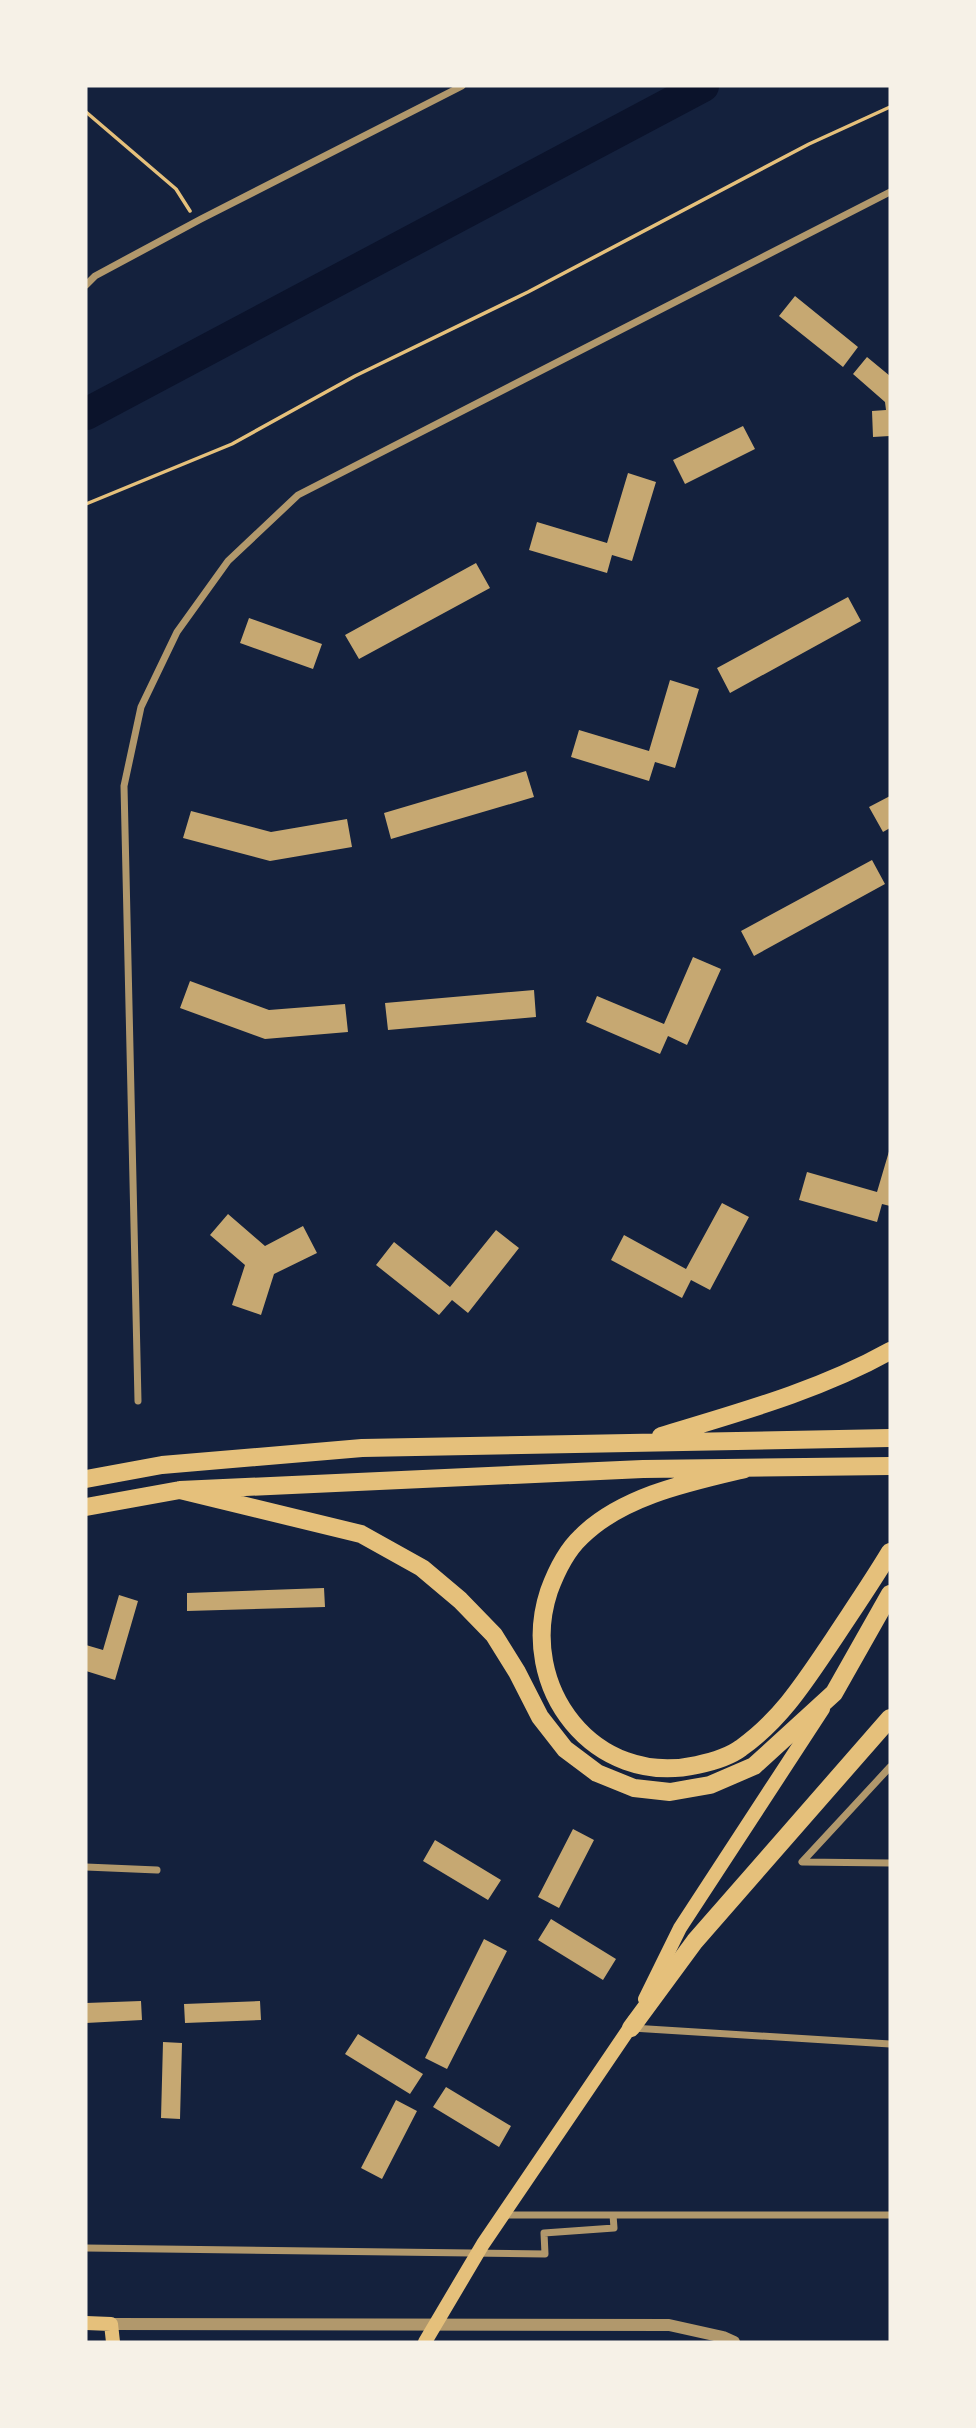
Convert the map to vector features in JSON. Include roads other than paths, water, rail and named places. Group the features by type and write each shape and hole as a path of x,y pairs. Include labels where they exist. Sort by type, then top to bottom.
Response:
{"main road":[{"path":"639,1443 784,1399 860,1367 890,1350"},
{"path":"86,1479 162,1465 362,1448 890,1438"},
{"path":"86,1507 180,1490 643,1469 890,1466"},
{"path":"745,1469 680,1485 625,1505 580,1537 557,1569 542,1613 541,1647 546,1675 559,1705 584,1735 611,1756 644,1768 677,1769 710,1762 739,1750 769,1724 796,1695 890,1552"},
{"path":"180,1490 361,1534 422,1568 460,1600 494,1635 540,1717 565,1749 597,1773 634,1788 670,1792 710,1785 754,1766 834,1693"},
{"path":"631,2028 680,1928 834,1693 890,1594"},
{"path":"425,2342 502,2215 631,2028 695,1941 890,1718"},
{"path":"86,2323 111,2323 113,2342"}],"street":[{"path":"86,285 95,276 194,223 462,86"},
{"path":"138,1401 124,786 141,707 177,632 228,561 298,495 890,192"},
{"path":"890,1768 802,1862 890,1863"},
{"path":"86,1867 157,1870"},
{"path":"631,2028 890,2044"},
{"path":"502,2215 890,2215"},
{"path":"86,2248 545,2254 544,2233 614,2228 613,2215"},
{"path":"111,2323 669,2325 734,2342"}],"waterway":[{"path":"86,414 703,86"}]}
